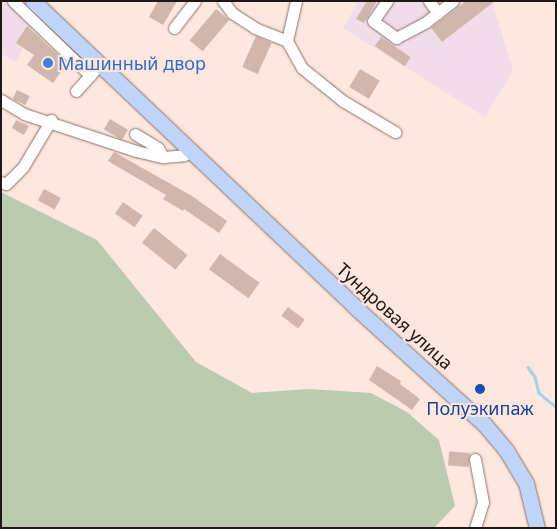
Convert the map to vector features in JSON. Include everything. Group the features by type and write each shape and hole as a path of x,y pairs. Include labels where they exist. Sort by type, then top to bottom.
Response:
{"main road":[{"name":"Тундровая улица","path":"33,1 95,70 191,151 355,307 485,425 506,450 526,483 540,525"}],"street":[{"path":"13,1 95,70 76,91"},
{"path":"174,28 196,1"},
{"path":"223,1 232,13 248,23 287,41 302,68 342,101 395,132"},
{"path":"287,41 296,1"},
{"path":"387,1 373,21 396,38 438,13 453,1"},
{"path":"429,1 438,13"},
{"path":"1,100 24,114 51,120 163,157 184,155 191,151"},
{"path":"1,182 6,184 23,167 51,120"},
{"path":"135,134 158,148 163,157"},
{"path":"475,459 483,502 482,514 475,528"}],"shaded area":[{"path":"1,1 10,1 34,25 16,62 1,54"},
{"path":"359,1 492,1 513,71 485,117 343,28"}],"green space":[{"path":"1,192 97,240 196,362 252,393 309,389 371,393 407,412 439,440 455,506 434,528 1,528"}],"building":[{"path":"158,1 177,1 163,25 149,17"},
{"path":"367,1 377,1 364,23 356,19"},
{"path":"466,1 495,1 442,42 431,28"},
{"path":"216,9 229,20 203,51 190,40"},
{"name":"Машинный двор","path":"27,26 67,63 53,83 27,65 34,55 16,43"},
{"path":"256,36 272,43 258,74 242,67"},
{"path":"381,37 411,57 405,66 375,46"},
{"path":"360,69 380,81 369,99 349,87"},
{"path":"17,90 30,96 25,105 13,99"},
{"path":"110,119 128,130 122,140 104,129"},
{"path":"16,120 29,126 24,135 12,128"},
{"path":"114,152 192,196 227,221 219,233 184,209 183,211 163,199 166,195 108,161"},
{"path":"44,189 61,198 55,209 38,200"},
{"path":"123,202 143,216 135,227 115,213"},
{"path":"154,228 187,255 175,270 142,243"},
{"path":"220,254 260,283 248,298 209,269"},
{"path":"288,307 305,320 298,328 281,316"},
{"path":"377,366 401,381 400,384 420,399 412,410 369,380"},
{"path":"449,452 470,453 469,467 448,466"}],"waterway":[{"path":"528,367 535,377 539,393 556,407"}],"place":[{"name":"Машинный двор","path":"48,63"},
{"name":"Полуэкипаж","path":"480,389"}]}
